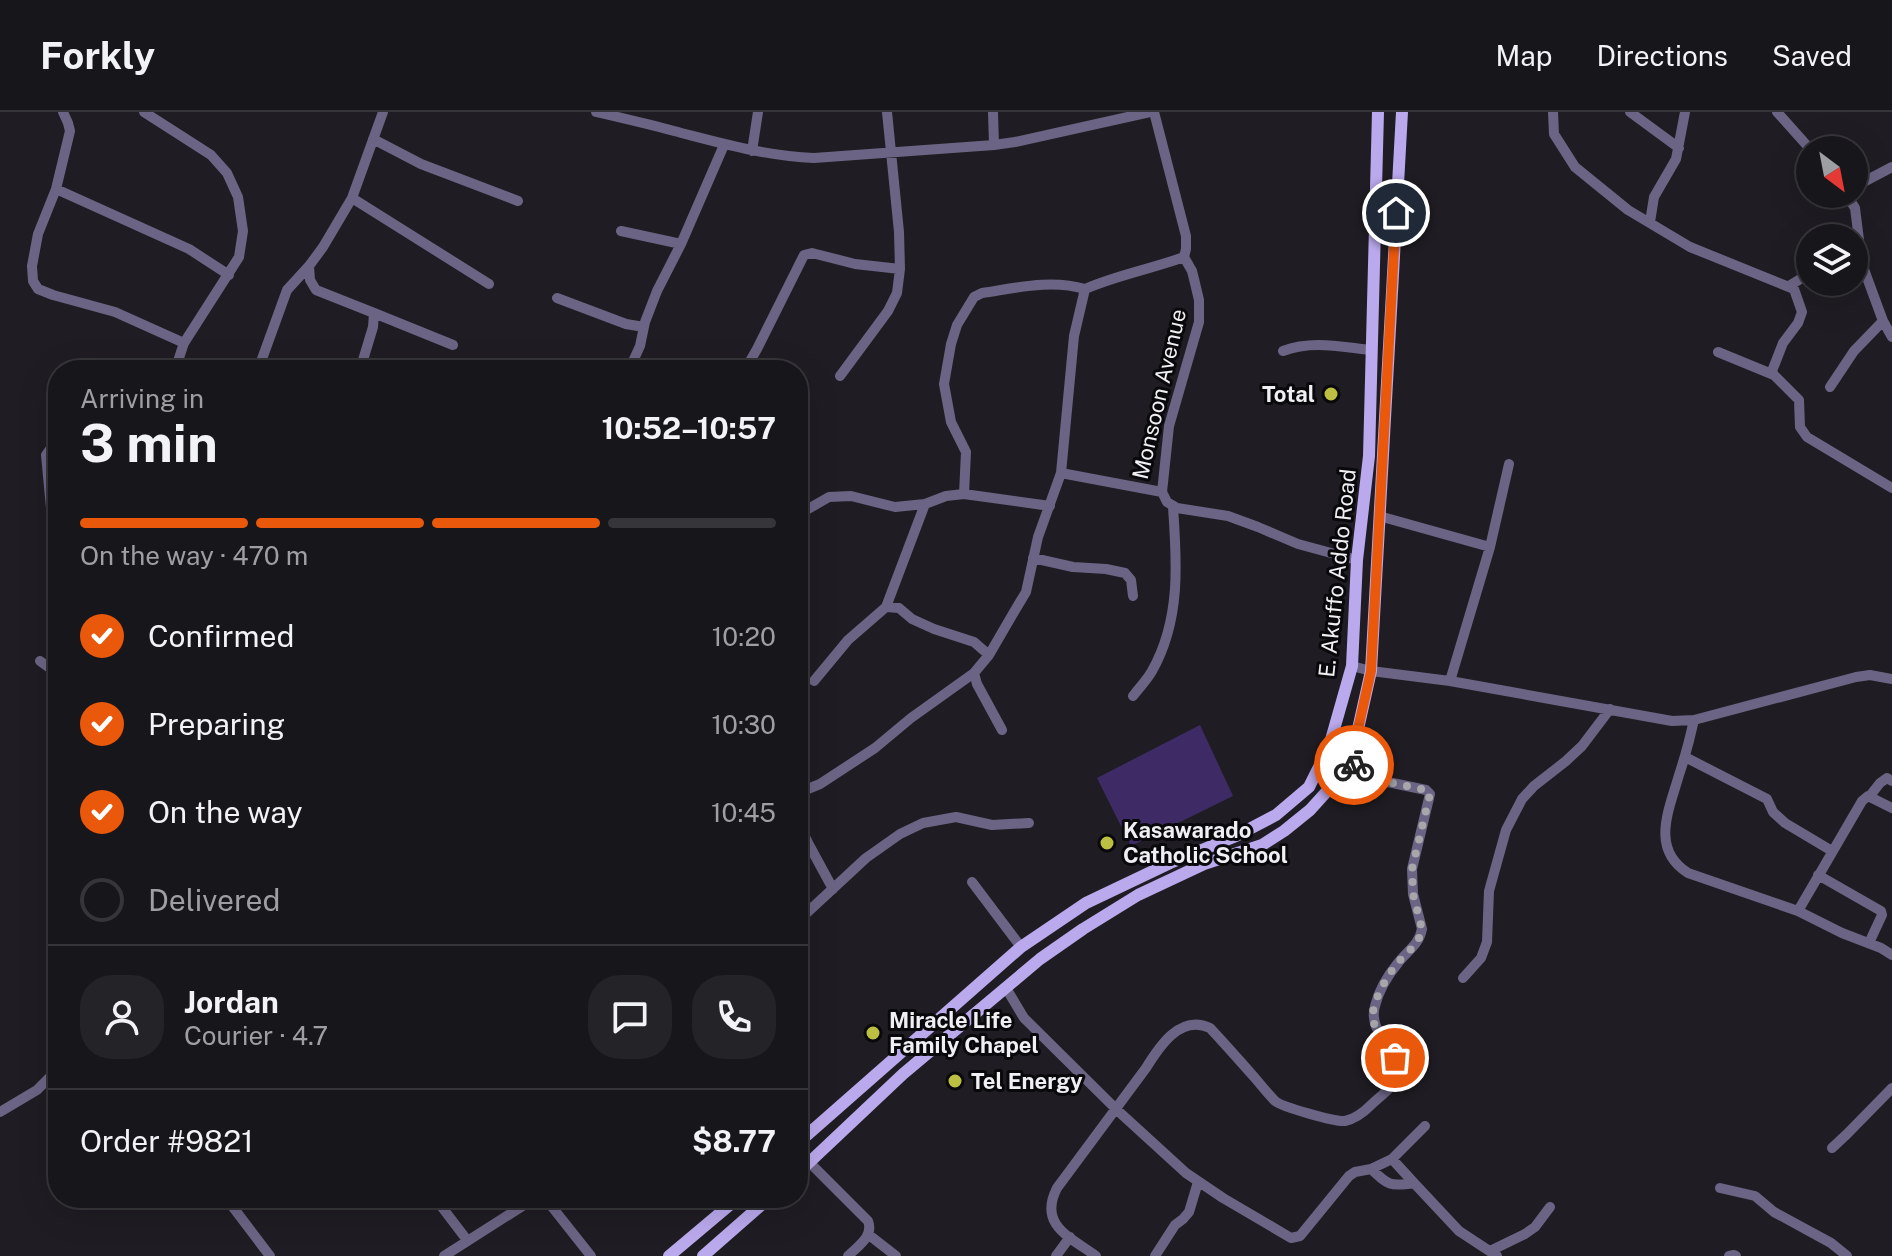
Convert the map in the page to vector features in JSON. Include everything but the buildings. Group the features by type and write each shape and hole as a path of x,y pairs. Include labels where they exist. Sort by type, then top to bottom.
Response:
{"main road":[{"name":"E. Akuffo Addo Road","path":"808,1135 1021,947 1086,903 1276,815 1309,787 1329,747 1352,666 1357,560 1369,456 1378,112"},
{"name":"E. Akuffo Addo Road","path":"810,1163 903,1074 1040,959 1138,895 1204,864 1262,845 1310,810 1329,789 1358,729 1371,671 1402,112"},
{"path":"669,1256 726,1208"},
{"path":"703,1256 758,1208"}],"street":[{"path":"63,112 70,131 56,189 38,234 32,266 33,281 38,289 115,312 184,343"},
{"path":"144,112 211,155 227,173 238,197 243,231 239,257 184,343 178,360"},
{"path":"262,360 287,290 309,266 352,198 383,112"},
{"path":"596,112 752,151 814,158 994,145 1152,112"},
{"path":"752,151 758,112"},
{"path":"840,376 888,311 897,293 899,232 887,112"},
{"path":"993,112 994,145"},
{"name":"Monsoon Avenue","path":"1061,473 1162,492 1169,426 1199,322 1199,300 1192,271 1184,257 1186,236 1152,112"},
{"path":"1553,112 1554,134 1575,167 1628,210 1690,247 1789,286 1797,293 1802,312 1783,343 1772,371 1774,375"},
{"path":"1630,112 1679,148"},
{"path":"1650,222 1654,197 1676,159 1685,112"},
{"path":"1777,112 1798,136"},
{"path":"373,139 421,164 518,201"},
{"path":"634,360 657,291 724,145"},
{"path":"1868,180 1892,167"},
{"path":"56,189 189,249 229,275"},
{"path":"352,198 489,284"},
{"path":"621,231 681,244"},
{"path":"751,360 804,255 812,253 855,264 900,269"},
{"path":"964,494 966,452 951,422 944,384 957,325 974,297 982,293 1043,284 1072,285 1085,289 1184,257"},
{"path":"309,266 310,280 316,290 453,345"},
{"path":"1868,280 1892,337"},
{"path":"1789,286 1796,282"},
{"path":"808,789 875,748 974,673 989,655 1026,592 1038,537 1061,473 1074,336 1085,289"},
{"path":"557,298 626,324 644,327"},
{"path":"363,360 374,313"},
{"path":"1830,387 1854,351 1883,321"},
{"path":"1283,351 1319,344 1371,350"},
{"path":"1718,352 1774,375 1799,400 1800,427 1807,437 1892,488"},
{"path":"48,452 48,476"},
{"path":"1450,681 1490,547 1509,464"},
{"path":"1162,492 1173,507 1228,516 1298,544 1357,560"},
{"path":"808,509 829,497 851,496 895,507 925,504 946,496 964,494 1050,506"},
{"path":"814,681 848,640 886,607 925,504"},
{"path":"1133,696 1152,672 1168,634 1176,596 1173,507"},
{"path":"1379,516 1490,547"},
{"path":"1033,558 1073,567 1125,573 1131,580 1133,596"},
{"path":"886,607 899,608 912,619 934,629 974,642 989,655"},
{"path":"40,661 48,667"},
{"path":"1352,666 1672,721 1694,720 1856,677 1870,675 1892,679"},
{"path":"974,673 1002,730"},
{"path":"1463,978 1481,958 1487,942 1489,891 1506,830 1522,799 1582,746 1610,709"},
{"path":"1694,720 1666,820 1667,846 1676,864 1688,873 1798,911 1892,955"},
{"path":"1685,757 1767,799 1773,812 1785,823 1832,851"},
{"path":"1096,1256 1060,1230 1050,1210 1051,1200 1158,1048 1185,1026 1203,1025 1210,1028 1277,1103 1331,1120 1344,1121 1364,1112 1393,1084 1398,1075 1395,1058 1373,1020 1374,1009 1379,992 1395,965 1421,935 1412,869 1430,794 1426,790 1383,781 1344,760"},
{"path":"1798,911 1860,804 1883,779 1892,781"},
{"path":"1869,797 1892,808"},
{"path":"808,912 866,858 900,834 923,823 956,817 992,825 1029,823"},
{"path":"808,841 833,889"},
{"path":"1818,875 1881,911 1869,943"},
{"path":"972,882 1021,947"},
{"path":"1006,988 1024,1018 1117,1110 1198,1182 1291,1238 1300,1236 1349,1176 1392,1159 1425,1126"},
{"path":"0,1112 37,1090 48,1079"},
{"path":"1832,1148 1892,1088"},
{"path":"808,1129 811,1132"},
{"path":"1392,1159 1459,1231 1493,1254 1535,1227 1550,1207"},
{"path":"810,1163 868,1221 871,1228 869,1235 848,1256"},
{"path":"1371,1169 1393,1186 1414,1183"},
{"path":"1155,1256 1175,1225 1189,1212 1198,1182"},
{"path":"1720,1188 1755,1196 1774,1212 1831,1243 1847,1256"},
{"path":"234,1208 270,1256"},
{"path":"443,1208 467,1240"},
{"path":"444,1256 519,1208"},
{"path":"553,1208 591,1256"},
{"path":"869,1235 896,1256"},
{"path":"1056,1256 1070,1237"},
{"path":"1729,1256 1736,1256"}],"shaded area":[{"path":"1200,725 1233,796 1131,846 1097,778"}],"way so far":[{"path":"1354,765 1383,781 1426,790 1430,794 1412,869 1421,935 1419,941 1395,965 1379,992 1374,1009 1373,1020 1395,1058"}],"place":[{"name":"Total","path":"1331,394"},
{"name":"Kasawarado Catholic School","path":"1107,843"},
{"name":"Miracle Life Family Chapel","path":"873,1033"},
{"name":"Tel Energy","path":"955,1081"}],"route":[{"path":"1354,765 1344,760 1358,729 1371,671 1396,213"}]}
